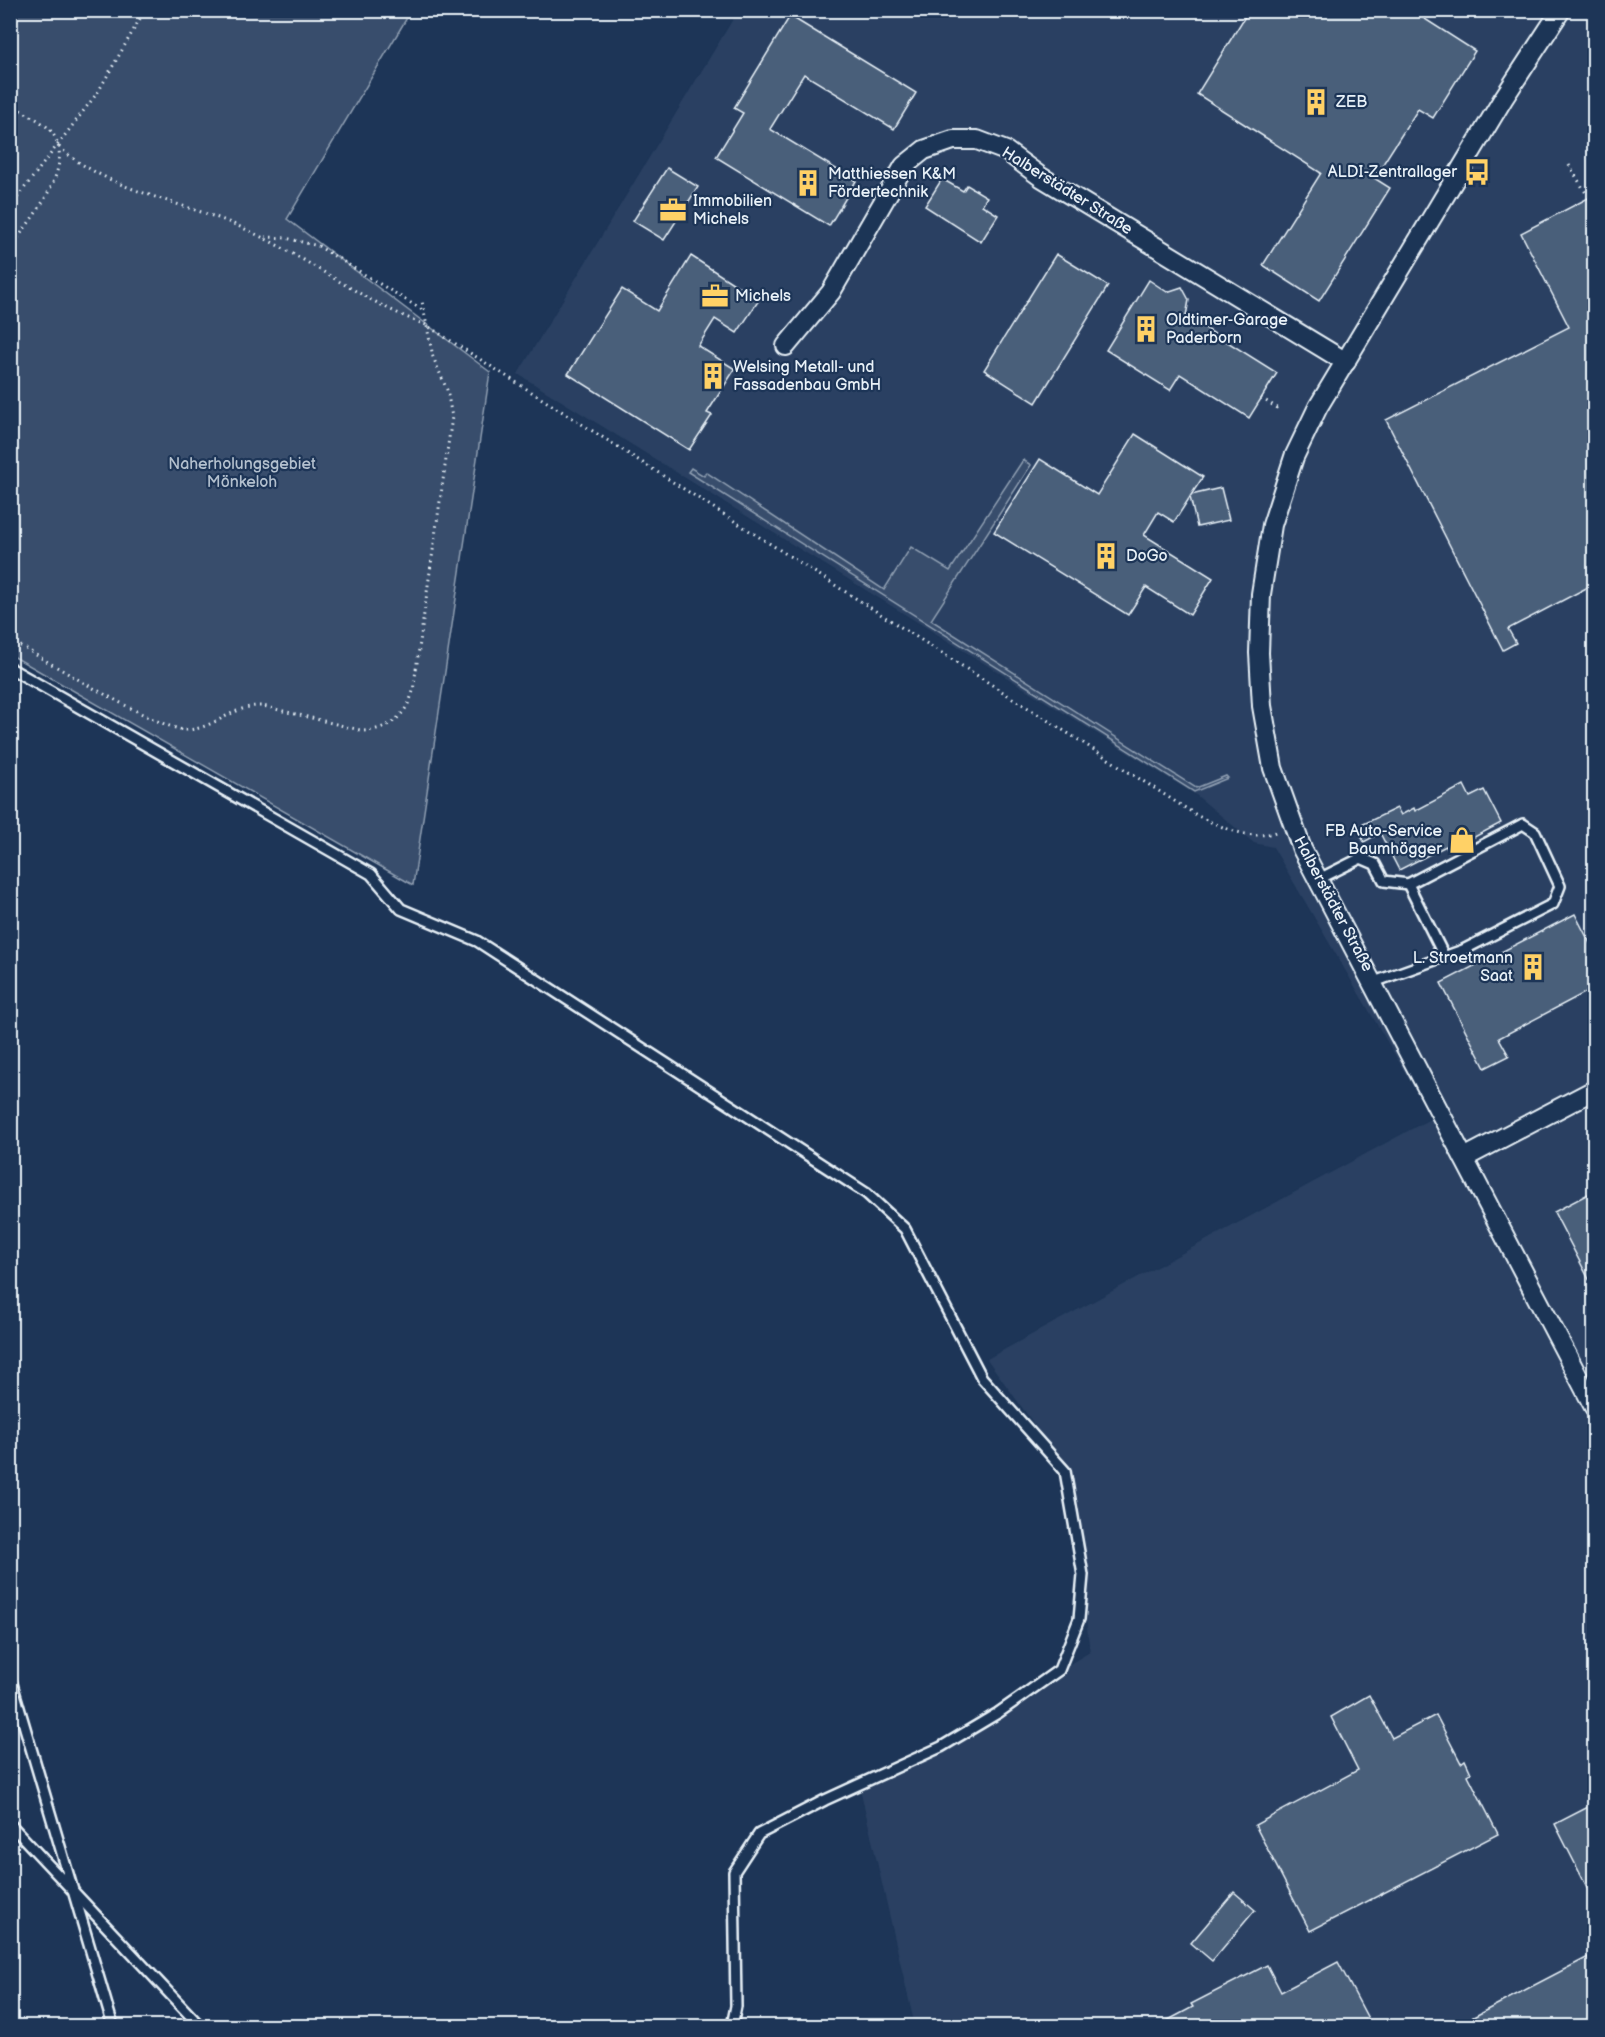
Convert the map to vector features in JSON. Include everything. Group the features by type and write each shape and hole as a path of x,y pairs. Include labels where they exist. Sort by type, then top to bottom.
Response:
{"street":[{"name":"Halberstädter Straße","path":"1562,10 1503,99 1318,407 1294,457 1272,525 1261,594 1259,653 1266,738 1292,826 1317,880 1374,982 1594,1407"},
{"name":"Halberstädter Straße","path":"786,346 831,292 904,166 924,150 953,140 977,140 1006,151 1041,177 1346,362"},
{"path":"1464,1158 1594,1090"}],"lane":[{"path":"10,668 371,873 400,909 477,941 866,1193 905,1229 982,1378 1065,1471 1083,1575 1079,1619 1059,1670 998,1713 941,1747 825,1800 759,1834 734,1872 736,2006 732,2026"},
{"path":"1317,880 1361,858 1375,864 1384,881 1408,884 1523,824 1535,832 1560,886 1553,903 1463,950 1374,982"},
{"path":"1408,884 1444,956"},
{"path":"10,1677 113,2026"},
{"path":"10,1824 72,1893 200,2026"}],"path":[{"path":"10,207 59,147 98,92 145,10"},
{"path":"10,104 49,129 59,147 61,163 57,174 10,249"},
{"path":"59,147 90,172 112,182 223,218 262,237 394,313 426,325 1198,816 1229,830 1262,837 1292,826"},
{"path":"1569,165 1586,193"},
{"path":"976,190 979,185"},
{"path":"262,237 286,238 318,246 424,311"},
{"path":"10,640 174,729 205,727 250,705 263,706 364,731 378,730 395,722 403,713 413,691 452,417 450,399 433,357 422,301"},
{"path":"1261,398 1279,409"}],"shaded area":[{"path":"738,11 1594,11 1594,2026 915,2026 860,1788 1090,1652 1068,1471 987,1359 1432,1118 1273,847 1254,843 1196,795 518,374"}],"green space":[{"name":"Naherholungsgebiet Mönkeloh","path":"11,10 411,11 287,219 490,372 413,885 11,655"},
{"path":"1023,460 1031,465 931,620 1196,788 1226,776 1228,778 1194,792 688,472 691,468 704,476 706,472 884,590 911,547 950,571"}],"building":[{"name":"ZEB","path":"1249,10 1411,10 1475,51 1433,118 1418,109 1374,178 1390,188 1319,301 1263,265 1321,173 1197,94"},
{"path":"790,16 916,93 894,129 804,74 770,129 856,181 829,226 716,157 743,113 734,108"},
{"path":"667,168 698,187 664,240 633,221"},
{"path":"942,179 963,191 967,185 987,197 982,205 998,215 981,242 925,206"},
{"path":"1594,195 1594,584 1508,629 1516,643 1503,650 1386,420 1569,327 1521,233"},
{"path":"1056,254 1108,286 1036,403 984,370"},
{"path":"691,256 759,300 737,333 715,319 698,346 735,369 707,413 712,415 689,450 568,374 622,289 657,311"},
{"path":"1149,280 1167,292 1182,287 1189,300 1186,316 1277,373 1249,418 1180,374 1170,390 1106,350"},
{"name":"DoGo","path":"1135,434 1203,477 1191,495 1221,488 1229,520 1197,527 1190,497 1174,522 1158,512 1144,535 1213,578 1190,615 1146,587 1128,615 994,532 1040,459 1097,495"},
{"path":"1464,785 1470,797 1484,790 1501,823 1448,851 1446,846 1399,870 1380,833 1364,842 1357,827 1397,808 1401,815 1414,808 1415,811"},
{"name":"L. Stroetmann Saat","path":"1575,914 1594,951 1594,988 1499,1038 1509,1056 1485,1068 1441,983"},
{"path":"1590,1193 1594,1202 1594,1289 1554,1212"},
{"path":"1369,1695 1392,1738 1436,1715 1461,1763 1465,1760 1471,1773 1468,1775 1498,1834 1310,1931 1255,1825 1358,1770 1331,1717"},
{"path":"1594,1804 1594,1901 1555,1824"},
{"path":"1234,1892 1255,1910 1212,1961 1191,1943"},
{"path":"1594,1954 1594,2026 1456,2026"},
{"path":"1338,1962 1372,2026 1157,2026 1193,2007 1191,2004 1267,1965 1281,1992"}],"place":[{"name":"ZEB","path":"1316,102"},
{"name":"ALDI-Zentrallager","path":"1477,172"},
{"name":"Matthiessen K&M Fördertechnik","path":"808,183"},
{"name":"Immobilien Michels","path":"673,210"},
{"name":"Michels","path":"715,296"},
{"name":"Oldtimer-Garage Paderborn","path":"1146,329"},
{"name":"Welsing Metall- und Fassadenbau GmbH","path":"713,376"},
{"name":"DoGo","path":"1106,556"},
{"name":"FB Auto-Service Baumhögger","path":"1462,840"},
{"name":"L. Stroetmann Saat","path":"1533,967"}]}
